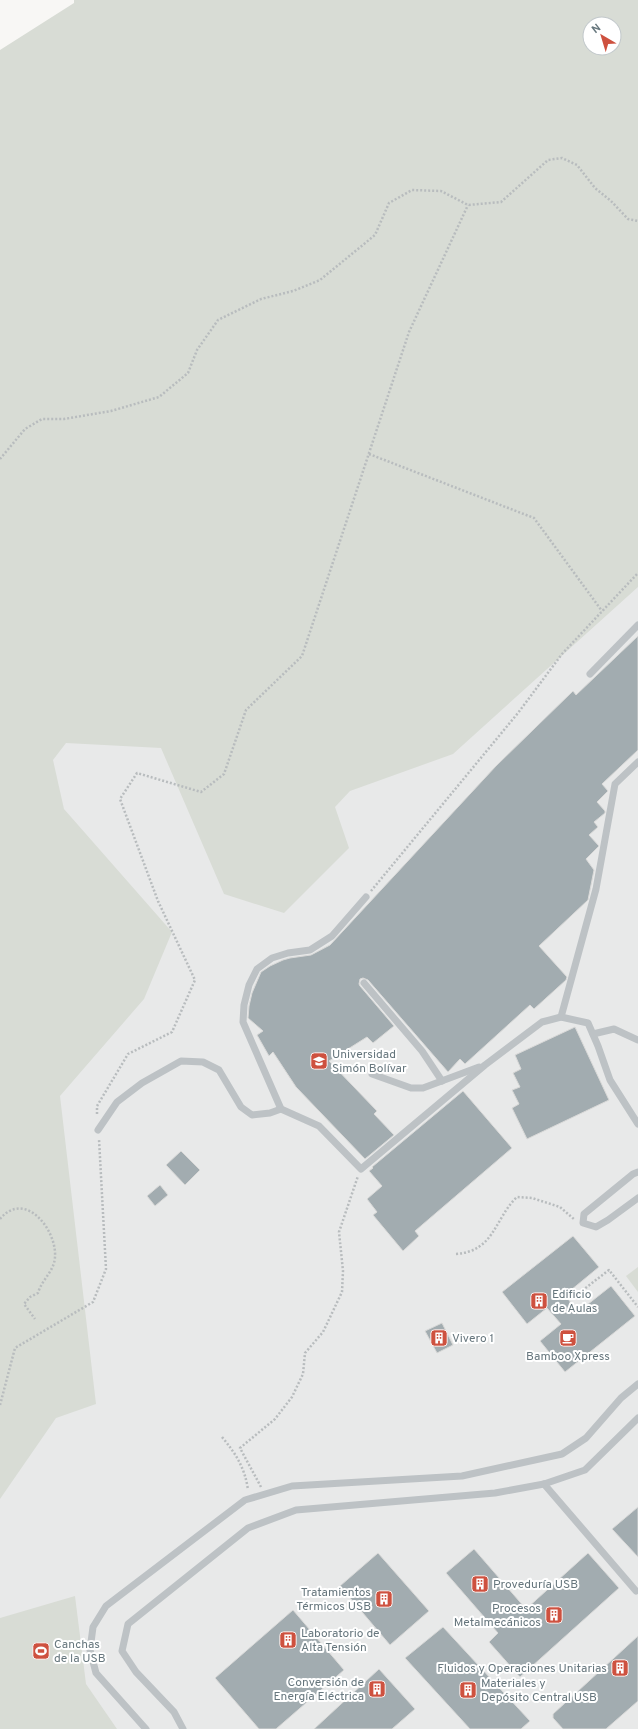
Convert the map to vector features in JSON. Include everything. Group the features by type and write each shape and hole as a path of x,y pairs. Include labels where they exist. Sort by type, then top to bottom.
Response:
{"lane":[{"path":"590,674 638,625"},
{"path":"561,1017 596,889 615,784 638,762"},
{"path":"366,897 332,936 310,950 288,953 272,958 257,969 249,985 244,1005 243,1022 281,1109 319,1126 361,1169 484,1065 542,1022 561,1017 588,1023 610,1080 637,1122"},
{"path":"364,983 422,1051 442,1081"},
{"path":"593,1034 614,1029 638,1040"},
{"path":"98,1130 117,1102 142,1083 181,1061 203,1062 219,1070 240,1108 252,1115 270,1113 281,1109"},
{"path":"372,1074 411,1088 422,1088 484,1065"},
{"path":"638,1172 633,1174 584,1214 583,1223 596,1227 638,1198"},
{"path":"146,1729 96,1673 90,1650 93,1627 106,1606 245,1500 292,1486 462,1476 562,1454 586,1438 621,1398 638,1384"},
{"path":"183,1729 174,1712 136,1672 122,1651 128,1624 248,1528 296,1510 495,1493 544,1484 585,1470 638,1418"},
{"path":"544,1484 636,1591"}],"path":[{"path":"0,458 25,429 42,419 64,419 111,411 159,397 188,372 197,350 218,320 261,299 293,291 320,280 375,235 389,203 412,190 441,191 468,205 501,202 548,160 562,158 577,164 595,188 611,201 628,219 638,221"},
{"path":"0,1405 15,1348 93,1302 106,1269 97,1106 128,1054 172,1032 195,980 158,901 120,799 137,773 201,792 224,774 246,710 302,656 409,332 468,205"},
{"path":"369,454 534,518 602,611"},
{"path":"366,897 518,713 562,654 638,573"},
{"path":"265,1494 240,1448 276,1419 292,1397 303,1374 305,1353 323,1332 342,1292 343,1271 339,1232 361,1169"},
{"path":"456,1254 467,1253 487,1241 510,1204 517,1197 532,1198 554,1205 572,1218 583,1223"},
{"path":"0,1219 6,1212 13,1209 28,1210 40,1217 46,1224 55,1244 55,1259 53,1268 41,1285 38,1293 30,1297 24,1304 35,1320"},
{"path":"579,1293 609,1270 638,1307"},
{"path":"222,1437 236,1454 246,1481 249,1499"}],"shaded area":[{"path":"74,0 638,0 638,587 453,754 350,791 335,807 349,848 284,913 224,894 161,748 66,743 53,760 64,809 172,932 144,999 60,1096 96,1404 56,1418 0,1499 0,50 74,3"},
{"name":"Universidad Simón Bolívar","path":"638,128 638,1729 0,1729 0,394"},
{"path":"638,1267 638,1292 626,1276"},
{"name":"Canchas de la USB","path":"75,1596 86,1684 117,1729 0,1729 0,1618"}],"building":[{"path":"638,636 638,750 602,784 608,791 597,802 605,813 594,822 598,827 589,835 599,846 586,859 594,870 588,900 539,946 567,977 566,980 534,1009 530,1005 465,1064 460,1059 448,1072 368,980 363,978 360,979 360,986 394,1026 373,1043 367,1037 329,1061 377,1111 374,1114 394,1135 365,1159 296,1087 273,1052 269,1056 257,1035 263,1031 248,1018 252,993 261,972 283,960 311,955 330,945 496,766 573,691 576,695"},
{"path":"575,1027 609,1100 527,1139 512,1108 519,1104 512,1090 520,1087 513,1073 521,1069 515,1055"},
{"path":"463,1091 512,1148 415,1231 419,1236 403,1251 373,1215 377,1212 367,1199 382,1186 369,1171"},
{"path":"181,1151 200,1170 185,1185 166,1165"},
{"path":"160,1185 168,1195 155,1206 147,1196"},
{"name":"Edificio de Aulas","path":"573,1236 599,1267 565,1295 578,1312 611,1286 635,1316 565,1372 540,1341 561,1324 547,1308 527,1324 502,1292"},
{"name":"Vivero 1","path":"442,1323 453,1345 437,1353 425,1331"},
{"path":"638,1507 638,1557 612,1529"},
{"name":"Procesos Metalmecánicos","path":"474,1549 526,1609 588,1553 619,1588 520,1677 489,1642 498,1633 446,1573"},
{"name":"Tratamientos Térmicos USB","path":"378,1553 429,1611 390,1645 340,1586"},
{"name":"Laboratorio de Alta Tensión","path":"293,1610 344,1670 276,1729 259,1729 215,1678"},
{"name":"Materiales y Depósito Central USB","path":"443,1627 530,1721 521,1729 470,1729 405,1658"},
{"name":"Fluidos y Operaciones Unitarias","path":"638,1636 638,1701 606,1729 563,1729 553,1718 553,1714"},
{"name":"Conversión de Energía Eléctrica","path":"379,1669 415,1709 392,1729 314,1729"}],"place":[{"name":"Universidad Simón Bolívar","path":"319,1061"},
{"name":"Edificio de Aulas","path":"539,1301"},
{"name":"Vivero 1","path":"439,1338"},
{"name":"Bamboo Xpress","path":"568,1338"},
{"name":"Proveduría USB","path":"480,1584"},
{"name":"Tratamientos Térmicos USB","path":"384,1599"},
{"name":"Procesos Metalmecánicos","path":"554,1615"},
{"name":"Laboratorio de Alta Tensión","path":"288,1640"},
{"name":"Canchas de la USB","path":"41,1651"},
{"name":"Fluidos y Operaciones Unitarias","path":"620,1668"},
{"name":"Conversión de Energía Eléctrica","path":"377,1689"},
{"name":"Materiales y Depósito Central USB","path":"468,1690"}]}
